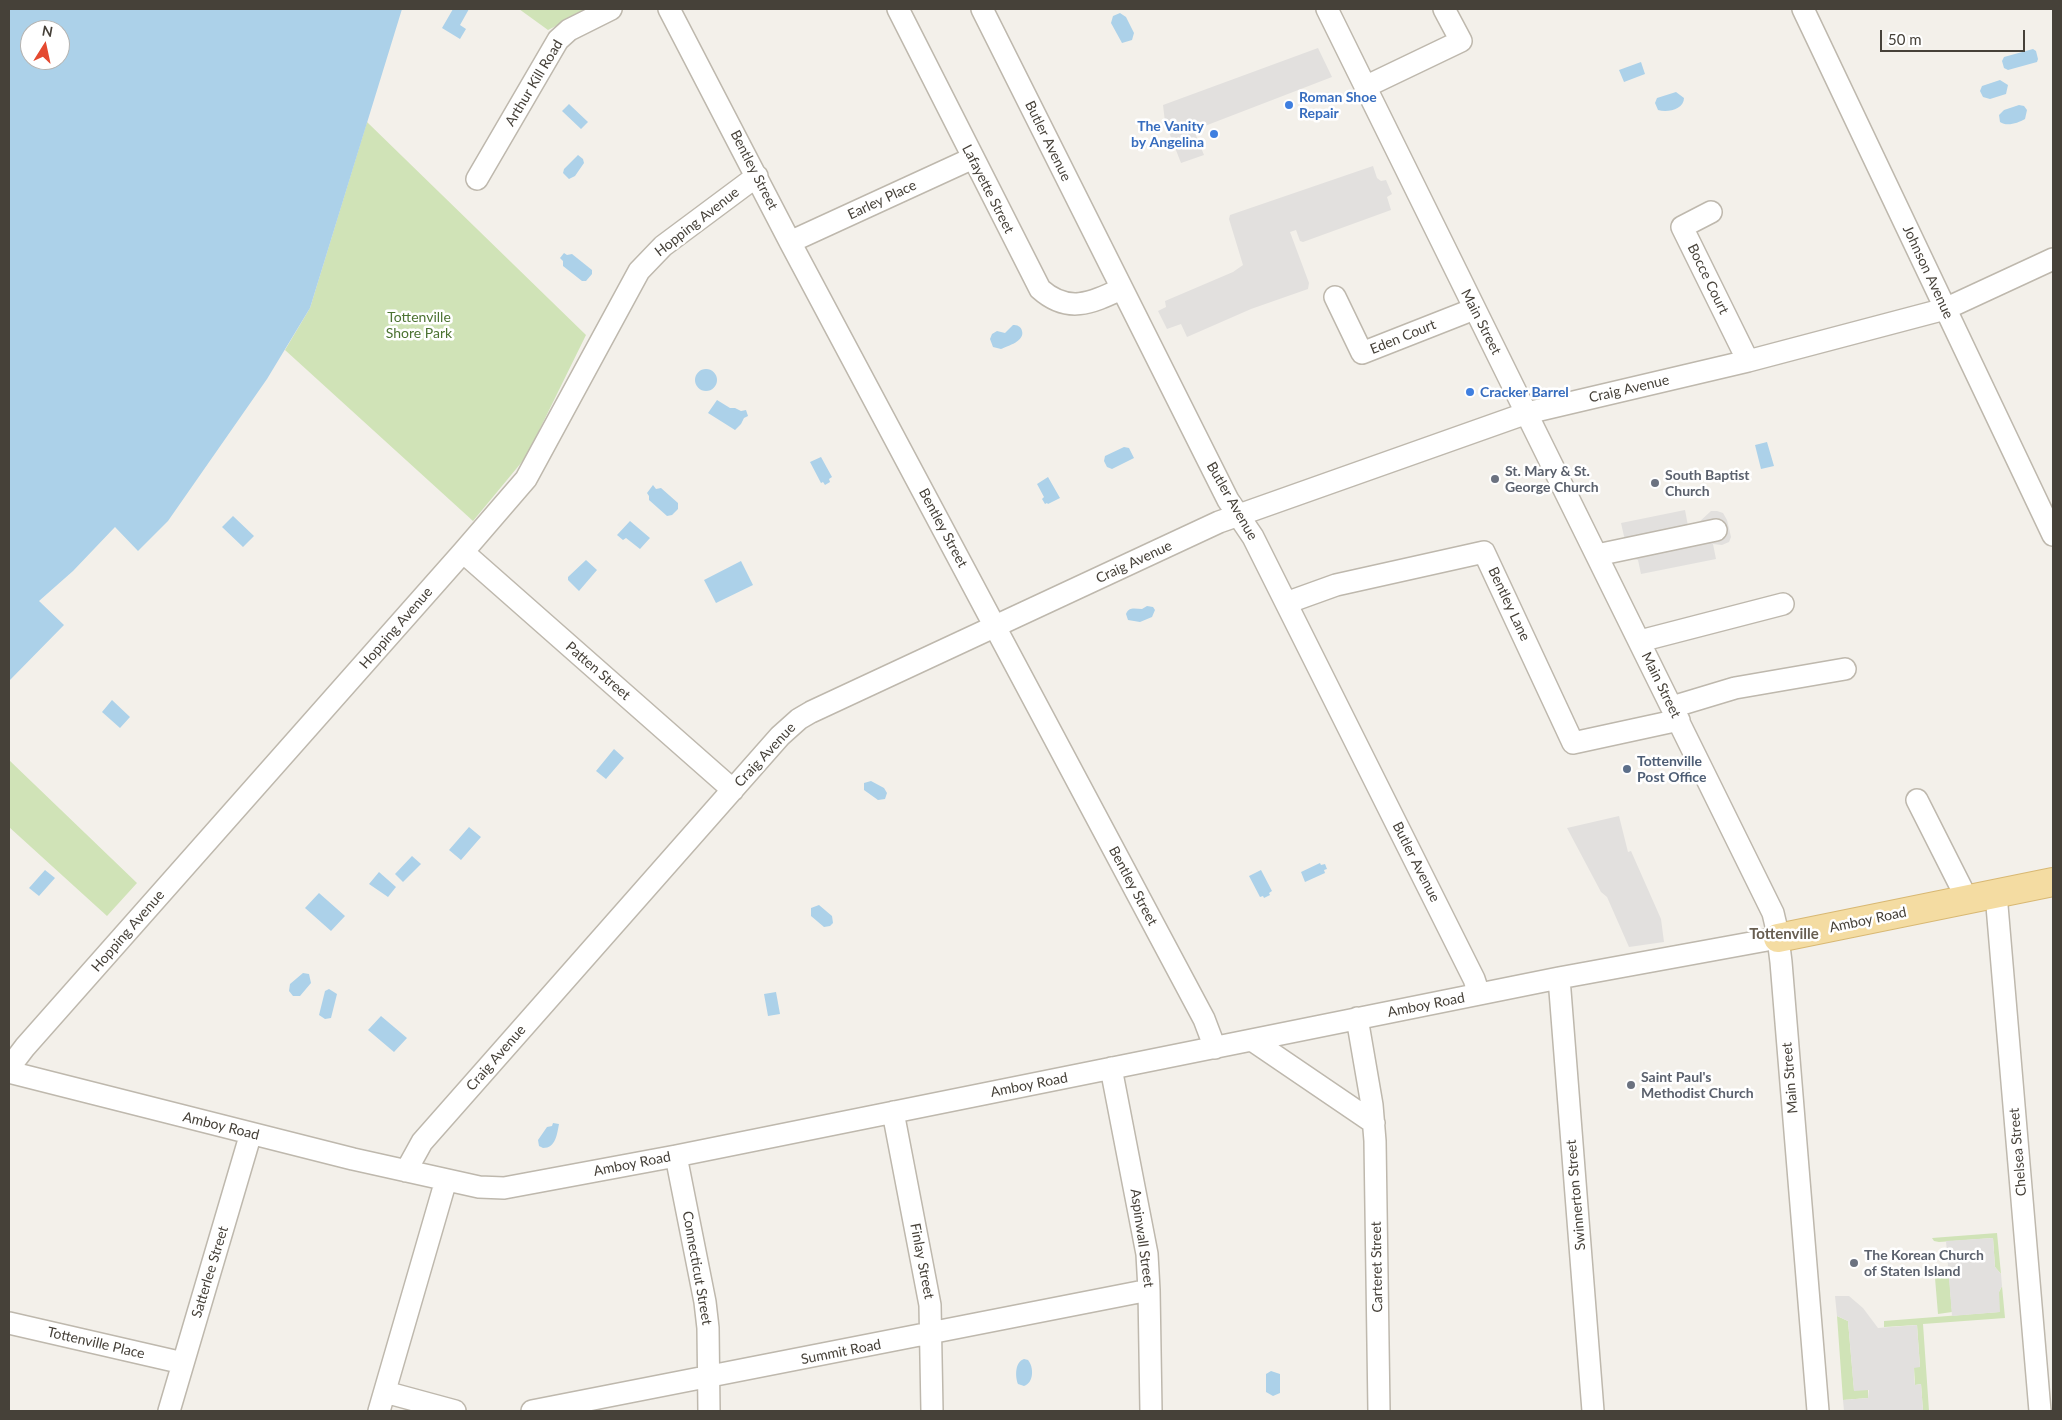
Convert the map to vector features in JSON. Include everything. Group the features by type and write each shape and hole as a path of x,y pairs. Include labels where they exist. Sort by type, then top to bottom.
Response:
{"main road":[{"name":"Amboy Road","path":"1778,938 2053,882"}],"street":[{"name":"Arthur Kill Road","path":"477,179 558,40 569,30 611,9"},
{"name":"Bentley Street","path":"669,9 790,242 1200,1010 1215,1048"},
{"name":"Lafayette Street","path":"898,9 1040,289 1052,300 1070,304 1089,303 1121,289"},
{"name":"Butler Avenue","path":"982,9 1228,500 1253,537 1474,978 1479,994"},
{"name":"Main Street","path":"1327,9 1771,906 1778,938 1818,1411"},
{"path":"1365,87 1461,41 1444,9"},
{"name":"Johnson Avenue","path":"1803,9 2053,535"},
{"name":"Earley Place","path":"790,242 973,158"},
{"name":"Hopping Avenue","path":"9,1068 526,479 639,271 663,246 757,176"},
{"name":"Bocce Court","path":"1711,212 1682,227 1748,361"},
{"name":"Craig Avenue","path":"406,1171 422,1142 780,736 799,719 995,626 1239,514 1528,414 1748,361 1945,309 2053,259"},
{"name":"Eden Court","path":"1335,297 1362,353 1474,309"},
{"path":"1597,555 1716,530"},
{"name":"Patten Street","path":"463,552 733,790"},
{"name":"Bentley Lane","path":"1286,603 1336,585 1484,552 1573,743 1676,714"},
{"path":"1640,641 1783,604"},
{"path":"1676,714 1735,688 1845,668"},
{"path":"1917,800 1967,899"},
{"name":"Chelsea Street","path":"1996,894 2040,1411"},
{"name":"Amboy Road","path":"9,1072 406,1171 487,1188 504,1188 676,1156 1558,978 1778,938"},
{"name":"Swinnerton Street","path":"1558,978 1593,1411"},
{"name":"Carteret Street","path":"1357,1018 1374,1123 1379,1411"},
{"path":"1252,1040 1374,1123"},
{"name":"Aspinwall Street","path":"1111,1068 1144,1234 1150,1290 1151,1411"},
{"name":"Finlay Street","path":"893,1112 930,1305 932,1411"},
{"name":"Satterlee Street","path":"169,1411 252,1134"},
{"name":"Connecticut Street","path":"676,1156 705,1302 709,1411"},
{"path":"446,1180 382,1402 455,1411"},
{"name":"Summit Road","path":"532,1411 1150,1290"},
{"name":"Tottenville Place","path":"9,1323 183,1363"}],"green space":[{"path":"519,9 589,9 548,30"},
{"name":"Tottenville Shore Park","path":"367,122 586,335 526,457 473,521 285,350 310,308"},
{"path":"9,760 137,883 107,916 9,827"},
{"path":"1997,1233 2001,1274 1995,1267 1993,1238 1939,1242 1934,1241 1932,1238"},
{"path":"1944,1275 1949,1275 1952,1312 1938,1314 1935,1278 1944,1278"},
{"path":"2002,1286 2005,1318 1923,1324 1929,1411 1923,1411 1921,1384 1915,1385 1914,1367 1920,1367 1917,1325 1884,1327 1884,1321 1999,1312 1999,1292"},
{"path":"1837,1316 1848,1321 1854,1390 1868,1389 1868,1398 1843,1400"}],"shaded area":[{"path":"1318,48 1332,77 1197,129 1195,133 1204,155 1181,163 1165,122 1163,105"},
{"path":"1373,166 1377,178 1381,181 1386,180 1392,194 1387,197 1391,210 1303,242 1300,241 1296,230 1290,232 1309,283 1308,289 1251,309 1187,337 1181,324 1167,329 1158,311 1166,307 1165,301 1233,272 1243,265 1229,219 1230,215"},
{"path":"1685,510 1688,526 1698,523 1711,511 1723,513 1727,520 1731,537 1729,542 1722,545 1713,544 1716,559 1641,574 1638,560 1629,558 1621,523"},
{"path":"1619,816 1628,852 1631,851 1661,919 1664,942 1629,947 1607,897 1601,892 1567,828"},
{"path":"1993,1238 1995,1267 2001,1274 2002,1286 1999,1292 2000,1312 1952,1316 1946,1241"},
{"path":"1835,1296 1849,1296 1863,1308 1878,1328 1917,1325 1920,1367 1914,1368 1914,1377 1915,1385 1921,1384 1923,1411 1844,1411 1843,1400 1868,1398 1869,1390 1854,1391 1848,1321 1837,1316"}],"water":[{"path":"9,9 402,9 310,308 267,379 168,521 138,551 115,527 73,571 39,601 64,625 9,681"},
{"path":"453,9 469,9 460,25 466,29 460,39 442,28"},
{"path":"1120,13 1126,17 1134,33 1132,40 1122,43 1111,23 1113,16"},
{"path":"2033,49 2036,51 2037,62 2008,70 2004,68 2002,61 2004,57"},
{"path":"1641,62 1645,74 1624,82 1619,70"},
{"path":"2000,80 2008,85 2006,94 1990,99 1983,97 1980,91 1982,86"},
{"path":"1676,92 1684,98 1681,105 1671,110 1658,110 1655,103 1657,98"},
{"path":"569,104 588,122 581,129 562,111"},
{"path":"2019,105 2024,106 2027,110 2025,119 2009,124 2000,122 1999,115 2004,110"},
{"path":"578,155 583,159 584,163 575,176 569,179 563,173 564,169"},
{"path":"564,253 567,255 572,254 592,270 592,274 586,281 582,281 563,266 563,261 560,258"},
{"path":"1013,325 1021,328 1021,338 1001,349 993,347 990,339 992,334 997,331 1005,333"},
{"path":"706,369 714,372 717,380 714,388 706,391 698,388 695,380 698,372"},
{"path":"717,400 730,408 741,411 746,410 748,416 744,418 735,430 708,413"},
{"path":"1767,442 1774,466 1761,469 1755,445"},
{"path":"1124,447 1129,448 1134,458 1112,469 1107,467 1104,461 1105,456"},
{"path":"821,457 832,477 829,479 830,482 825,485 823,482 821,483 810,462"},
{"path":"1048,477 1060,498 1045,504 1042,499 1044,497 1037,484"},
{"path":"653,485 656,489 661,488 678,503 678,509 672,515 667,516 649,500 647,493"},
{"path":"233,516 254,536 243,547 222,527"},
{"path":"630,521 650,538 640,549 626,538 623,540 617,535"},
{"path":"586,560 597,570 579,591 568,580 568,577"},
{"path":"741,561 753,585 716,603 704,580"},
{"path":"1147,606 1153,607 1155,610 1152,617 1140,622 1128,620 1127,611 1133,608 1142,609"},
{"path":"112,700 130,717 120,728 102,712"},
{"path":"614,749 624,758 606,779 596,771"},
{"path":"871,781 884,788 887,793 885,799 878,800 864,790 864,783"},
{"path":"469,827 481,837 461,860 449,850"},
{"path":"412,856 421,864 403,882 395,874"},
{"path":"1320,863 1321,865 1325,864 1327,869 1324,870 1325,873 1305,882 1301,872"},
{"path":"45,870 55,878 39,896 29,888"},
{"path":"1261,870 1272,891 1269,893 1270,895 1264,898 1263,896 1260,897 1249,876"},
{"path":"379,872 396,887 388,897 369,884"},
{"path":"319,893 345,916 331,931 305,908"},
{"path":"819,905 832,916 833,923 830,926 824,927 811,916 811,908"},
{"path":"303,973 309,974 311,983 300,996 293,996 289,991 290,984"},
{"path":"329,989 337,994 331,1018 325,1019 319,1015 325,991"},
{"path":"776,992 780,1014 768,1016 764,994"},
{"path":"381,1016 407,1038 394,1052 368,1030"},
{"path":"553,1123 559,1124 555,1140 551,1146 543,1148 539,1146 538,1140 547,1127 552,1126"},
{"path":"1024,1359 1030,1363 1032,1374 1030,1382 1024,1386 1018,1384 1016,1373 1017,1366"},
{"path":"1271,1371 1280,1374 1280,1393 1273,1396 1266,1392 1266,1374"}],"place":[{"name":"Roman Shoe Repair","path":"1289,105"},
{"name":"The Vanity by Angelina","path":"1214,134"},
{"name":"Cracker Barrel","path":"1470,392"},
{"name":"St. Mary & St. George Church","path":"1495,479"},
{"name":"South Baptist Church","path":"1655,483"},
{"name":"Tottenville Post Office","path":"1627,769"},
{"name":"Saint Paul's Methodist Church","path":"1631,1085"},
{"name":"The Korean Church of Staten Island","path":"1854,1263"}],"district":[{"name":"Tottenville","path":"1784,934"}]}
